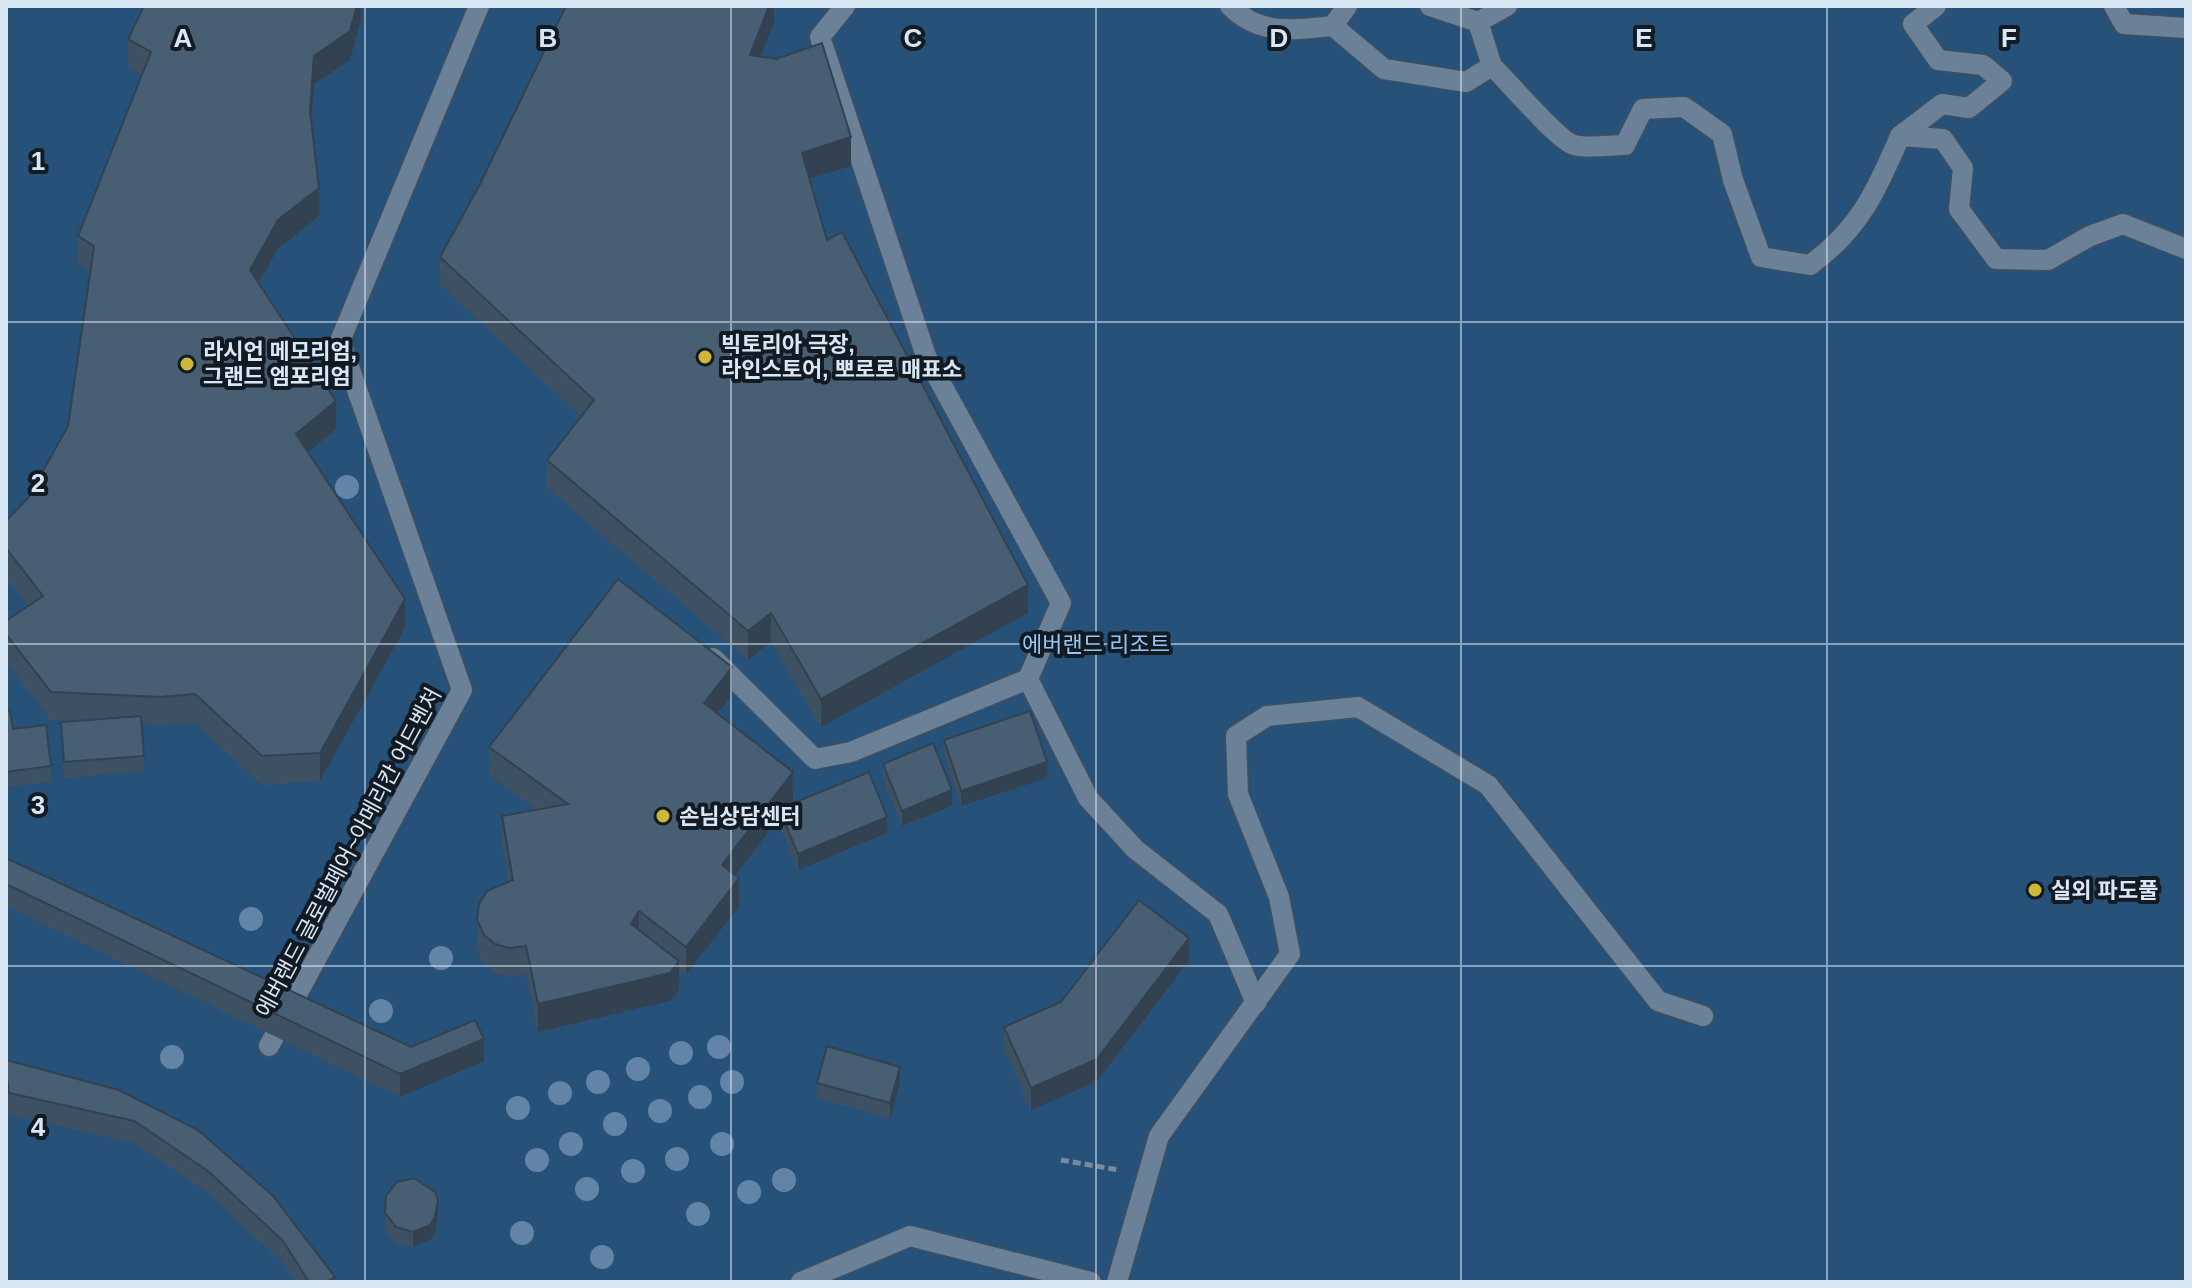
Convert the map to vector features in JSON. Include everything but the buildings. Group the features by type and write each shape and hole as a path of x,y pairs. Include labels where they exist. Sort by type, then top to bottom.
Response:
{"street":[{"name":"에버랜드 글로벌페어~아메리칸 어드벤처","path":"269,1046 462,690 340,341 479,6"},
{"path":"707,653 815,759 851,752 1028,679 1061,603 926,356 820,37 845,6"},
{"path":"1230,6 1246,22 1280,31 1333,26 1384,69 1466,82 1492,66"},
{"path":"1333,26 1347,6"},
{"path":"1430,6 1478,22 1507,6"},
{"path":"1478,22 1492,66 1524,96 1538,117 1572,145 1625,145 1643,109 1684,107 1722,134 1733,180 1761,257 1810,265 1837,245 1874,197 1900,136 1942,104 1969,108 2002,81 1983,65 1938,60 1913,24 1936,6"},
{"path":"2114,6 2124,24 2186,28"},
{"path":"1900,136 1943,139 1963,168 1959,209 1996,259 2048,260 2090,236 2123,224 2186,249"},
{"path":"1028,679 1088,798 1135,849 1218,914 1256,1003"},
{"path":"1117,1282 1150,1176 1159,1136 1290,954 1279,897 1238,794 1236,736 1267,716 1358,707 1488,785 1658,1001 1703,1016"},
{"path":"801,1282 910,1236 1091,1282"}],"path":[{"path":"1061,1160 1150,1176"}],"green space":[{"name":"에버랜드 리조트","path":"6,6 2186,6 2186,1282 6,1282"}],"place":[{"name":"빅토리아 극장, 라인스토어, 뽀로로 매표소","path":"705,357"},
{"name":"라시언 메모리엄, 그랜드 엠포리엄","path":"187,364"},
{"name":"손님상담센터","path":"663,816"},
{"name":"실외 파도풀","path":"2035,890"}]}
